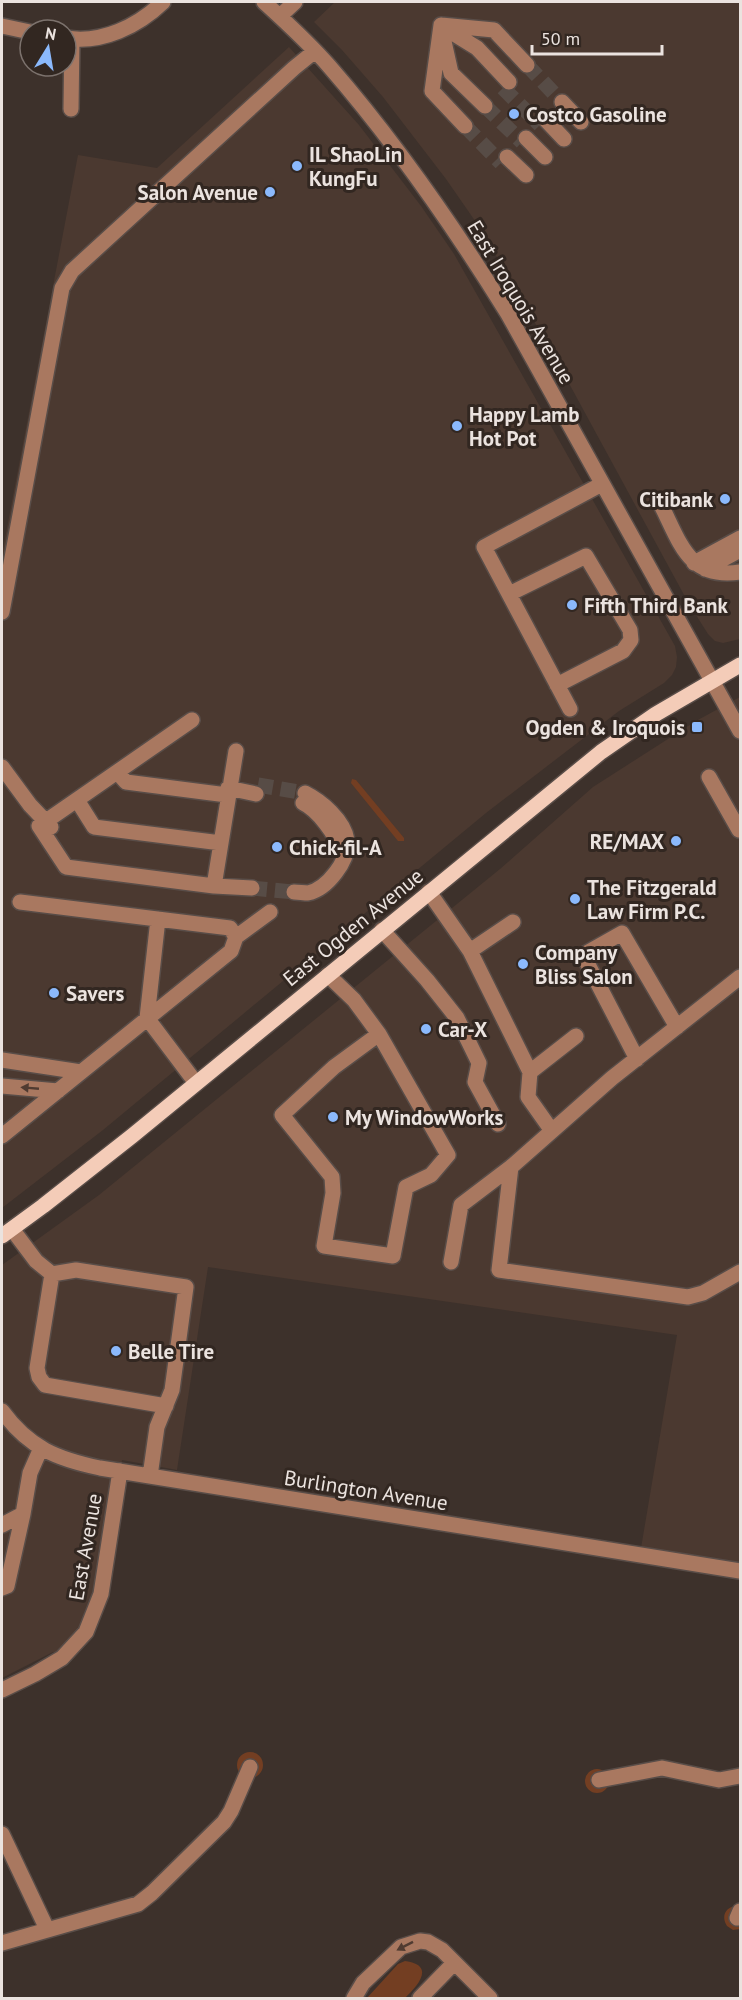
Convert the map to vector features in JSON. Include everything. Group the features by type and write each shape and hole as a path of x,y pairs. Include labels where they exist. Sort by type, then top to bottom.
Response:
{"main road":[{"name":"East Ogden Avenue","path":"7,1232 82,1176 601,752 634,728 741,665"}],"street":[{"path":"78,38 108,35 128,27 163,2"},
{"name":"East Iroquois Avenue","path":"264,2 328,64 391,141 476,262 508,314 741,731"},
{"path":"280,16 295,2"},
{"path":"441,25 494,30 524,68"},
{"path":"441,25 506,85"},
{"path":"441,25 456,67 487,104"},
{"path":"441,25 432,91 468,123"},
{"path":"2,26 18,29"},
{"path":"2,612 62,288 72,271 315,51"},
{"path":"70,109 72,78"},
{"path":"542,122 570,133 559,105"},
{"path":"524,140 543,159"},
{"path":"504,160 520,177"},
{"path":"570,709 484,547 603,484"},
{"path":"659,501 706,569"},
{"path":"706,569 741,538"},
{"path":"706,569 741,550"},
{"path":"509,594 586,556 630,630 631,640 623,651 557,685"},
{"path":"706,569 741,562"},
{"path":"706,569 741,572"},
{"path":"43,823 192,720"},
{"path":"215,880 228,788 236,750"},
{"path":"2,767 43,823 74,859 215,880 252,883"},
{"path":"117,772 126,782 257,789"},
{"path":"709,777 739,830 741,829"},
{"path":"294,888 308,893 319,888 340,865 346,852 347,841 336,819 319,801 304,798"},
{"path":"76,800 94,826 220,843"},
{"path":"429,892 470,951 530,1072 528,1097 552,1131"},
{"path":"20,902 230,928 236,937"},
{"path":"2,1136 231,951 236,937 270,912"},
{"path":"158,919 147,1018 196,1083"},
{"path":"470,951 513,922"},
{"path":"382,930 427,980 457,1018 479,1063 475,1082 498,1124"},
{"path":"637,1059 583,955 622,933 677,1027"},
{"path":"328,975 354,1000 379,1034 448,1155 431,1175 406,1187 393,1256 324,1246 333,1193 332,1178 282,1115 334,1067 379,1034"},
{"path":"451,1262 461,1205 511,1167 637,1059 741,977"},
{"path":"530,1072 576,1036"},
{"path":"2,1060 81,1072"},
{"path":"2,1086 58,1091"},
{"path":"511,1167 499,1270 688,1297 703,1293 741,1272"},
{"path":"7,1232 52,1274 76,1270 186,1287 172,1390 157,1427 150,1476"},
{"path":"52,1274 37,1368 39,1377 45,1385 166,1406"},
{"name":"Burlington Avenue","path":"2,1411 17,1430 41,1448 68,1461 741,1571"},
{"path":"2,1588 7,1586 30,1473 41,1448"},
{"name":"East Avenue","path":"2,1690 56,1662 86,1632 101,1594 120,1471"},
{"path":"2,1525 23,1514"},
{"path":"2,1943 138,1904 224,1822 250,1767"},
{"path":"599,1780 662,1768 719,1780 741,1776"},
{"path":"2,1834 47,1929"},
{"path":"354,1998 363,1983 401,1947 411,1942 428,1942 435,1945 490,1998"},
{"path":"420,1998 454,1963"}],"shaded area":[{"path":"335,2 740,2 740,639 723,643 715,641 708,634 689,604 553,354 480,228 446,179 383,97 314,22"},
{"path":"289,47 359,125 421,206 454,254 675,646 676,667 664,683 619,711 486,813 103,1130 2,1208 2,554 78,155 157,168"},
{"path":"740,697 740,1572 640,1554 677,1335 208,1267 177,1470 122,1460 104,1578 97,1604 66,1654 53,1652 2,1678 2,1265 99,1195 500,869 593,787 696,721"},
{"path":"352,779 356,780 404,838 404,841 398,841 351,783"},
{"path":"250,1752 259,1756 263,1765 259,1774 250,1778 241,1774 237,1765 241,1756"},
{"path":"597,1769 606,1772 609,1781 606,1790 597,1793 588,1790 585,1781 588,1772"},
{"path":"740,1906 740,1929 733,1930 725,1923 724,1916 729,1908"},
{"path":"405,1961 420,1967 422,1976 405,1998 367,1998 398,1964"}],"tunnel":[{"path":"527,65 562,102"},
{"path":"503,88 540,125"},
{"path":"485,106 522,142"},
{"path":"465,126 501,163"},
{"path":"258,785 305,793"},
{"path":"252,888 294,892"}],"place":[{"name":"Costco Gasoline","path":"514,114"},
{"name":"IL ShaoLin KungFu","path":"297,166"},
{"name":"Salon Avenue","path":"270,192"},
{"name":"Happy Lamb Hot Pot","path":"457,426"},
{"name":"Citibank","path":"725,499"},
{"name":"Fifth Third Bank","path":"572,605"},
{"name":"Ogden & Iroquois","path":"697,727"},
{"name":"RE/MAX","path":"676,841"},
{"name":"Chick-fil-A","path":"277,847"},
{"name":"The Fitzgerald Law Firm P.C.","path":"575,899"},
{"name":"Company Bliss Salon","path":"523,964"},
{"name":"Savers","path":"54,993"},
{"name":"Car-X","path":"426,1029"},
{"name":"My WindowWorks","path":"333,1117"},
{"name":"Belle Tire","path":"116,1351"}]}
